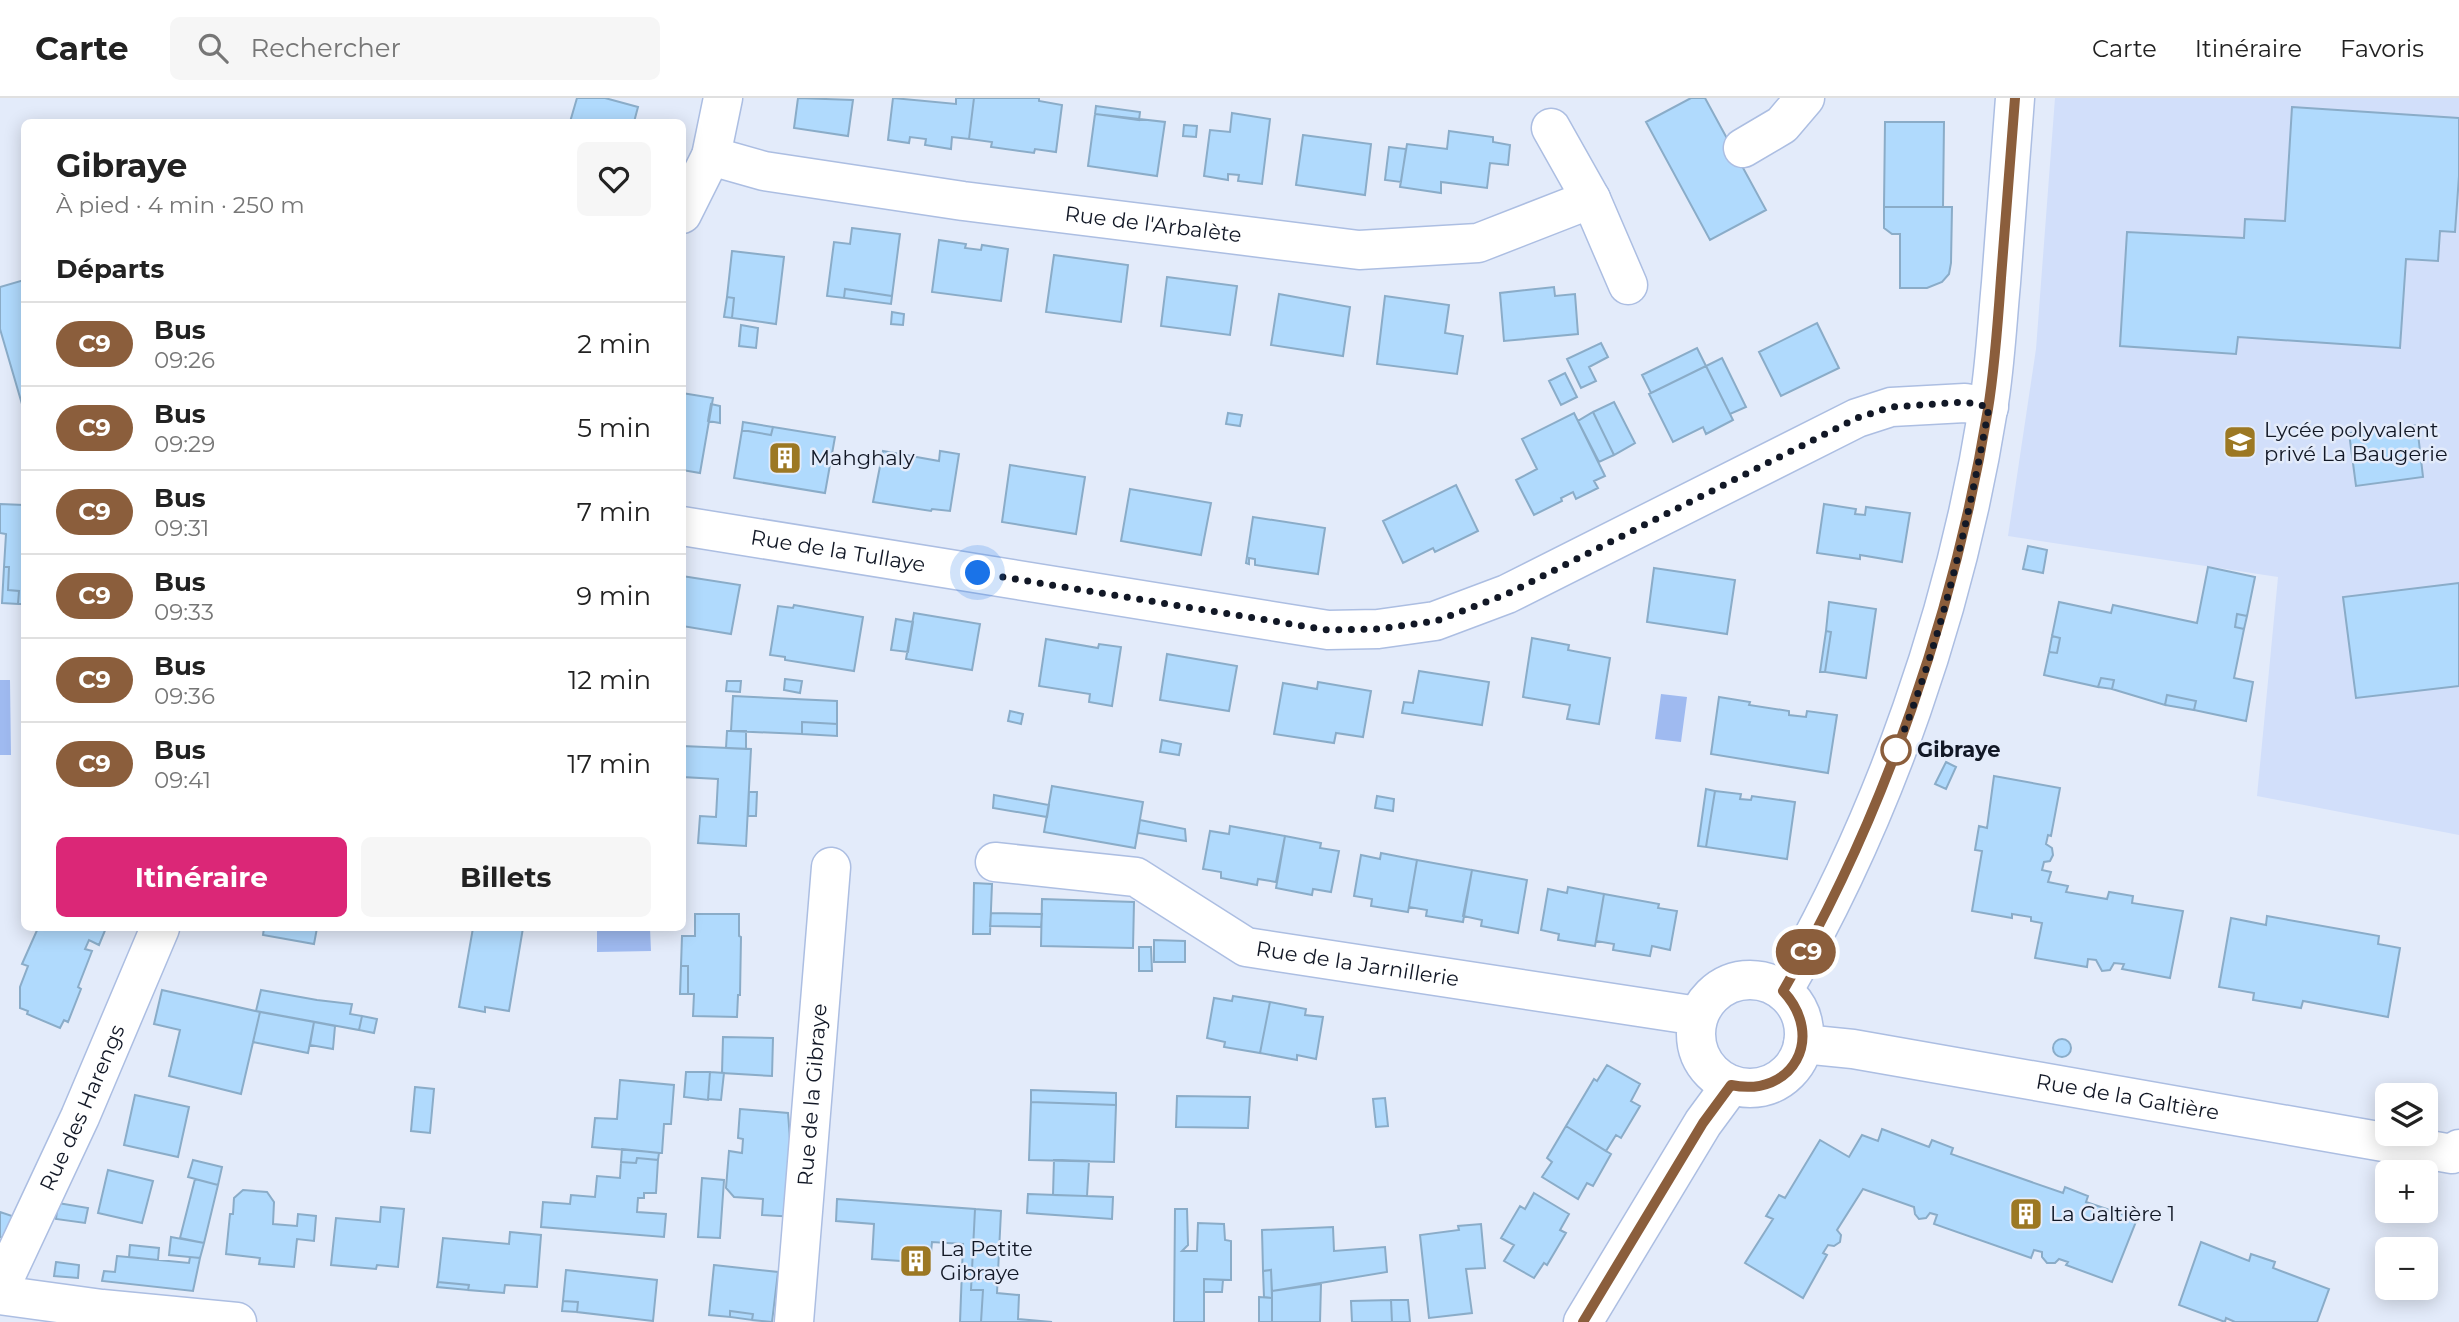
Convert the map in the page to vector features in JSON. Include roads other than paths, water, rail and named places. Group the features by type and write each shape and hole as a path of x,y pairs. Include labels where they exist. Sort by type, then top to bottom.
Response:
{"street":[{"path":"686,206 711,156 723,98"},
{"path":"1743,148 1782,125 1805,98"},
{"path":"1783,991 1809,946 1852,855 1905,730 1940,622 1978,468 1989,407 2015,98"},
{"path":"1551,128 1591,199 1628,285"},
{"name":"Rue de l'Arbalète","path":"711,156 764,171 963,201 1359,250 1478,243 1591,199"},
{"name":"Rue de la Tullaye","path":"686,527 1328,630 1378,629 1436,621 1507,594 1857,418 1891,407 1965,402 1989,407"},
{"name":"Rue de la Jarnillerie","path":"995,862 1136,877 1246,947 1698,1016"},
{"name":"Rue de la Gibraye","path":"794,1322 831,867"},
{"name":"Rue des Harengs","path":"0,1288 80,1117 159,931"},
{"path":"1744,980 1768,983 1783,991 1801,1015 1804,1032 1803,1044 1794,1065 1777,1080 1758,1087 1731,1085 1713,1074 1700,1055 1696,1036 1698,1016 1712,995 1732,983 1744,980"},
{"name":"Rue de la Galtière","path":"1803,1044 1853,1049 2457,1156"},
{"path":"1583,1322 1703,1123 1731,1085"},
{"path":"0,1295 102,1309 237,1322"}],"water":[{"path":"0,680 10,680 11,755 0,755"},
{"path":"1661,694 1687,697 1681,742 1655,739"},
{"path":"597,931 650,931 651,951 597,952"}],"place":[{"name":"Lycée polyvalent privé La Baugerie","path":"2240,442"},
{"name":"Mahghaly","path":"785,458"},
{"name":"Gibraye","path":"1896,750"},
{"name":"La Galtière 1","path":"2026,1214"},
{"name":"La Petite Gibraye","path":"916,1261"}]}
